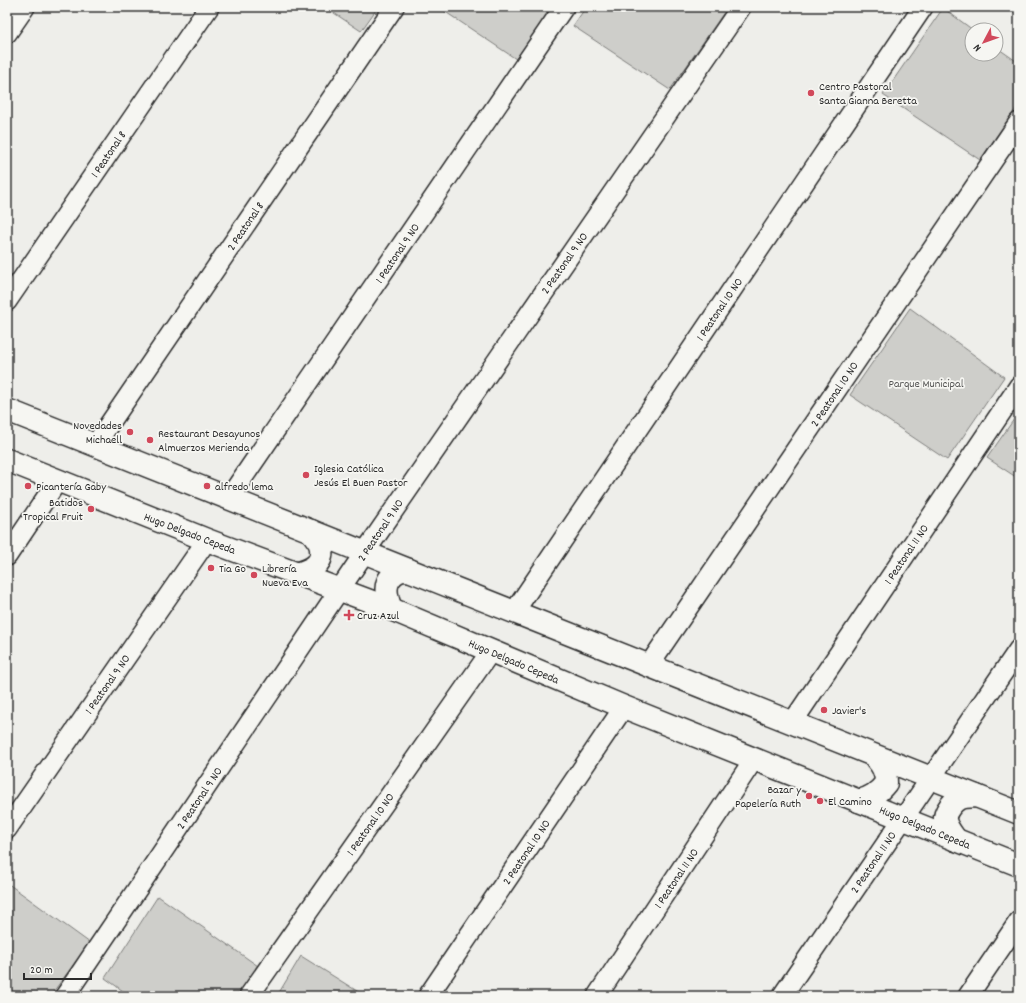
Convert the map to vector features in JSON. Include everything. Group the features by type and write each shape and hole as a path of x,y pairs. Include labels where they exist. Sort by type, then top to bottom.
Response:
{"street":[{"path":"7,33 25,7"},
{"name":"1 Peatonal 8","path":"7,301 209,7"},
{"name":"2 Peatonal 8","path":"95,445 394,7"},
{"name":"1 Peatonal 9 NO","path":"229,498 564,7"},
{"name":"2 Peatonal 9 NO","path":"65,996 365,552 741,7"},
{"name":"1 Peatonal 10 NO","path":"514,612 924,7"},
{"name":"2 Peatonal 10 NO","path":"648,666 1019,122"},
{"name":"1 Peatonal 11 NO","path":"792,723 1019,386"},
{"path":"7,410 1019,813"},
{"name":"Hugo Delgado Cepeda","path":"7,460 207,540 339,591 391,609 624,707 1019,865"},
{"path":"7,556 58,480"},
{"path":"296,574 309,571 317,565 321,554 320,544 311,531"},
{"name":"1 Peatonal 9 NO","path":"7,829 207,540"},
{"path":"391,609 387,599 386,590 390,580 397,572 409,570"},
{"name":"2 Peatonal 11 NO","path":"782,996 1019,649"},
{"name":"1 Peatonal 10 NO","path":"249,996 490,651"},
{"name":"2 Peatonal 10 NO","path":"428,996 624,707"},
{"path":"859,801 870,798 879,792 886,784 886,776 883,767 874,756"},
{"name":"1 Peatonal 11 NO","path":"597,996 754,759"},
{"path":"956,840 945,821 947,812 953,803 960,798 976,796"},
{"path":"968,996 1019,921"}],"green space":[{"path":"325,7 378,7 361,31"},
{"path":"438,7 552,7 516,59"},
{"path":"586,7 727,8 670,90 573,26"},
{"path":"943,8 964,23 964,62 1004,62 1004,53 1019,63 1019,104 980,160 883,95"},
{"name":"Parque Municipal","path":"910,308 1004,377 947,460 850,395"},
{"path":"1019,412 1019,479 987,458"},
{"path":"7,883 90,943 50,996 17,996 7,989"},
{"path":"158,896 258,966 238,996 130,996 105,978"},
{"path":"301,956 365,996 277,996"}],"place":[{"name":"Centro Pastoral Santa Gianna Beretta","path":"811,93"},
{"name":"Novedades Michaell","path":"130,432"},
{"name":"Restaurant Desayunos Almuerzos Merienda","path":"150,440"},
{"name":"Iglesia Católica Jesús El Buen Pastor","path":"306,475"},
{"name":"Picantería Gaby","path":"28,486"},
{"name":"alfredo lema","path":"207,486"},
{"name":"Batidos Tropical Fruit","path":"91,509"},
{"name":"Tia Go","path":"211,568"},
{"name":"Librería Nueva Eva","path":"254,575"},
{"name":"Cruz Azul","path":"349,615"},
{"name":"Javier's","path":"824,710"},
{"name":"Bazar y Papelería Ruth","path":"809,796"},
{"name":"El Camino","path":"820,801"}]}
